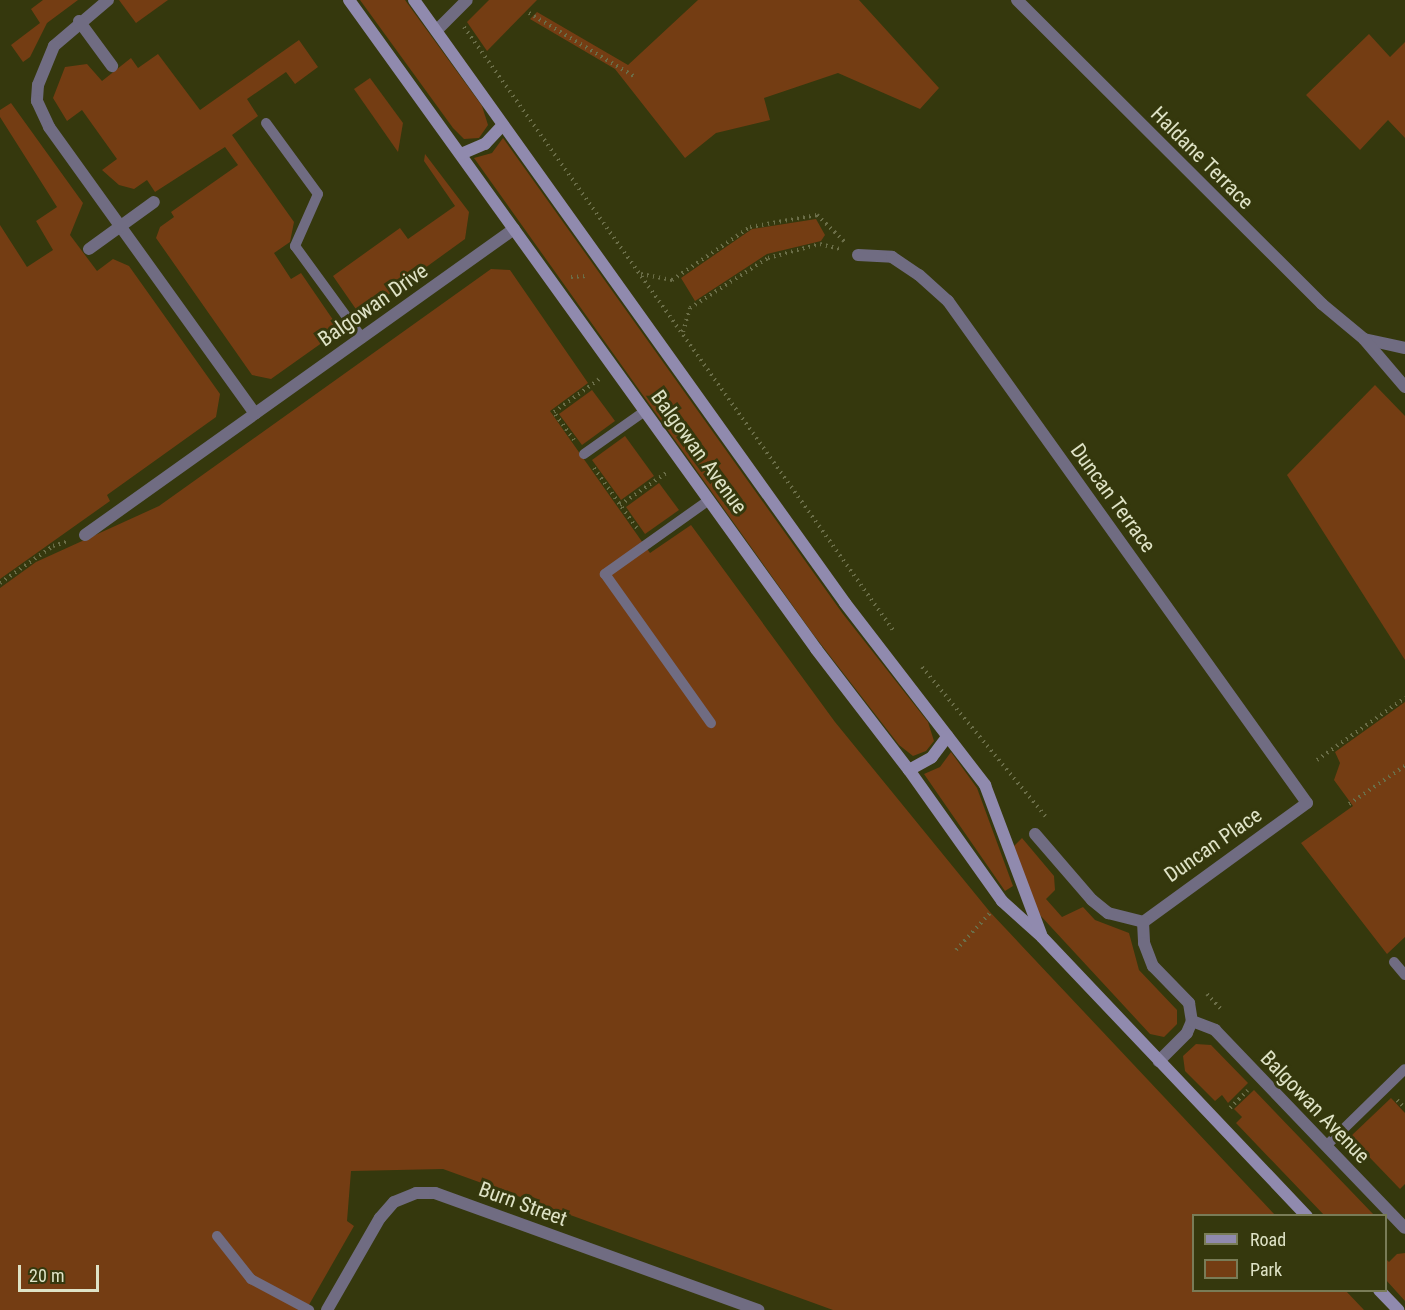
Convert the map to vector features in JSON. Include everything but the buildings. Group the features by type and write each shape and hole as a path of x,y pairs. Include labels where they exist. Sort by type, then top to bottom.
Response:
{"street":[{"path":"108,0 79,21 54,46 38,85 38,101 49,127 122,225 255,414"},
{"name":"Balgowan Avenue","path":"349,0 816,650 909,770 1002,901 1042,937 1306,1214"},
{"name":"Balgowan Avenue","path":"414,0 845,603 985,785 1042,937"},
{"path":"437,30 467,0"},
{"name":"Haldane Terrace","path":"1017,0 1322,304 1364,339 1405,387"},
{"path":"79,21 112,66"},
{"path":"461,154 485,144 503,125"},
{"path":"89,249 154,202"},
{"name":"Balgowan Drive","path":"85,535 514,229"},
{"name":"Duncan Terrace","path":"858,255 892,257 919,275 948,302 1307,803"},
{"name":"Haldane Terrace","path":"1364,339 1405,348"},
{"path":"909,770 932,757 948,736"},
{"name":"Duncan Place","path":"1143,922 1307,803"},
{"path":"1035,834 1092,900 1108,913 1143,922 1144,943 1153,966 1189,1003 1192,1021 1187,1033 1159,1061"},
{"name":"Balgowan Avenue","path":"1192,1021 1215,1030 1405,1228"},
{"name":"Burn Street","path":"327,1310 380,1218 394,1202 425,1193 435,1193 758,1310"},
{"path":"1380,1292 1398,1310"}],"lane":[{"path":"266,123 318,194 295,246 362,338"},
{"path":"584,454 645,411"},
{"path":"709,500 605,574 711,723"},
{"path":"1394,962 1405,975"},
{"path":"1326,1146 1405,1069"},
{"path":"217,1236 251,1279 309,1310"}],"path":[{"path":"454,13 900,639"},
{"path":"529,13 635,77"},
{"path":"640,274 672,280 750,227 817,215 858,255"},
{"path":"682,333 690,308 768,258 820,244 858,255"},
{"path":"620,505 682,462"},
{"path":"0,583 52,546 85,535"},
{"path":"914,658 1050,822"},
{"path":"1317,760 1405,698"},
{"path":"1349,804 1405,766"},
{"path":"956,950 1002,901"},
{"path":"1203,990 1227,1015"},
{"path":"1216,1121 1261,1078"}],"green space":[{"path":"43,0 78,0 47,23 30,57 23,62 11,45 40,23 31,9"},
{"path":"119,0 168,0 136,23"},
{"path":"360,0 405,0 482,106 488,125 479,138 464,139 453,128"},
{"path":"489,0 537,0 487,51 467,22"},
{"path":"698,0 859,0 939,88 920,109 838,73 764,98 770,120 716,133 685,158 615,69 530,19 537,12 628,65"},
{"path":"1369,34 1390,57 1405,42 1405,138 1388,120 1360,150 1306,95"},
{"path":"299,40 318,67 295,84 286,72 247,99 258,116 232,135 294,222 290,242 274,253 291,279 301,273 340,330 271,379 252,375 156,238 160,227 174,217 171,212 238,165 225,147 155,192 147,180 134,189 119,185 102,170 117,159 82,110 67,121 53,98 65,67 87,64 102,81 131,58 138,68 158,54 200,110"},
{"path":"370,78 403,123 398,152 354,89"},
{"path":"11,103 83,203 70,235 97,271 113,259 129,266 220,394 216,417 107,495 110,501 0,579 0,225 27,267 53,250 36,221 57,207 0,117 0,110"},
{"path":"503,138 843,614 928,722 934,741 926,751 913,756 899,745 813,634 474,158 492,153"},
{"path":"425,154 469,212 465,239 360,315 333,276 400,228 408,239 455,206 424,161"},
{"path":"816,219 825,235 821,241 767,254 695,301 681,278 752,229"},
{"path":"491,269 510,270 588,383 550,411 650,553 691,525 835,722 990,912 1274,1214 1192,1214 1192,1292 1347,1292 1364,1310 833,1310 443,1169 351,1171 347,1221 354,1226 306,1310 0,1310 0,588 36,562 159,506"},
{"path":"1375,385 1405,416 1405,660 1287,475"},
{"path":"592,390 615,421 582,445 559,414"},
{"path":"625,436 654,476 621,500 592,460"},
{"path":"659,483 679,510 645,534 626,507"},
{"path":"1405,702 1405,937 1387,954 1301,843 1353,806 1334,780 1340,763 1335,752"},
{"path":"951,752 977,788 1013,886 1005,891 924,774 940,767"},
{"path":"1022,838 1054,876 1055,890 1046,899 1062,917 1083,907 1095,920 1129,933 1139,970 1177,1010 1177,1024 1164,1037 1150,1034 1039,914 1013,847"},
{"path":"1196,1044 1211,1045 1248,1083 1228,1103 1222,1095 1215,1101 1185,1071 1183,1056"},
{"path":"1254,1090 1373,1214 1323,1214 1236,1123 1242,1117 1234,1109"},
{"path":"1391,1098 1405,1113 1405,1184 1400,1189 1350,1137"},
{"path":"1405,1253 1405,1301 1387,1281 1387,1260 1389,1262 1397,1254"}]}
